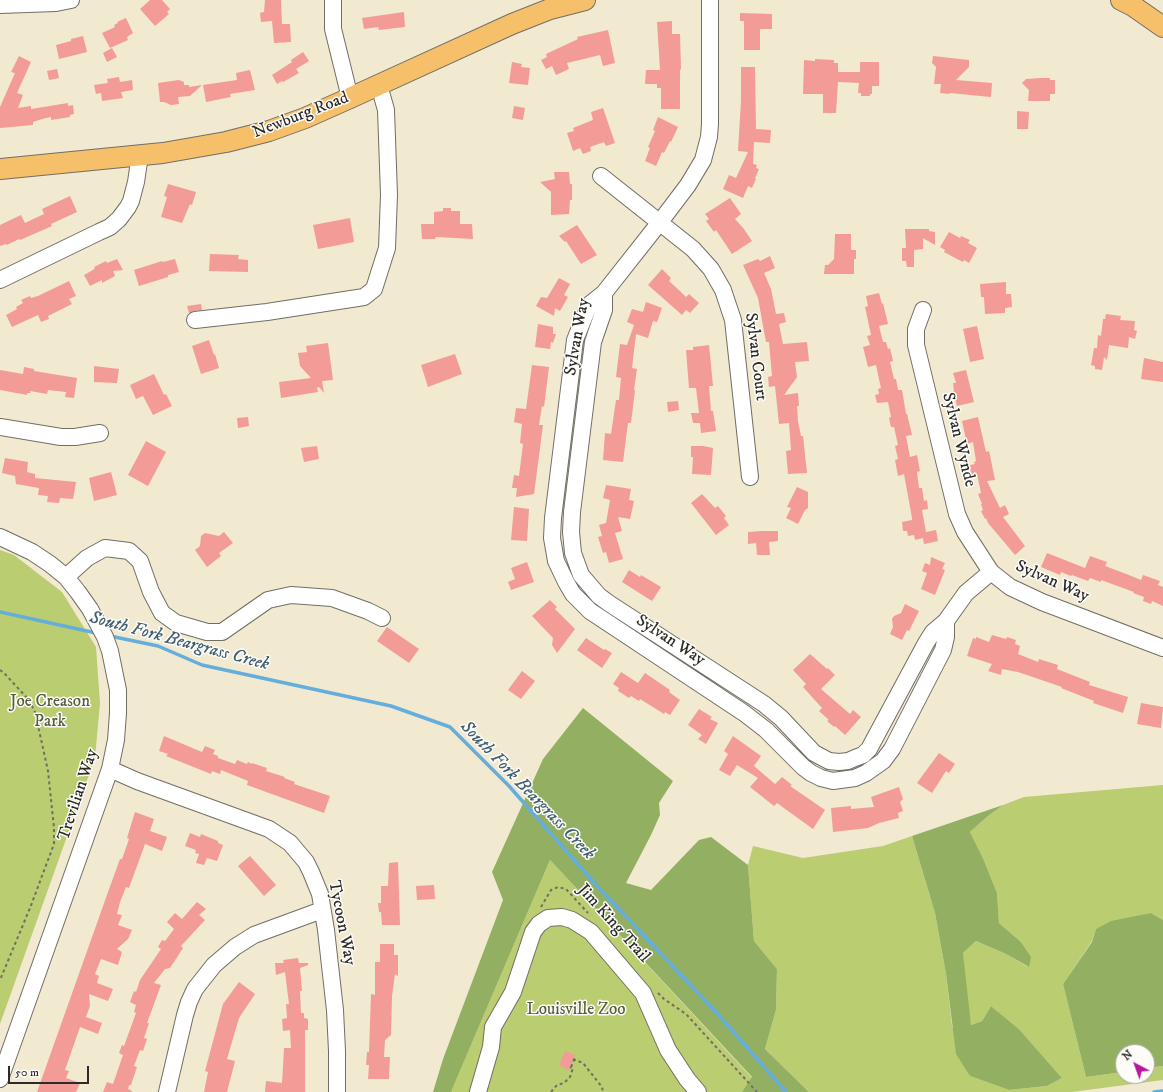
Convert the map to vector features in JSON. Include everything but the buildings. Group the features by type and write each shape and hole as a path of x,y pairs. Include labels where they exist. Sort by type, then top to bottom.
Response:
{"main road":[{"name":"Newburg Road","path":"0,169 140,155 226,142 269,131 305,118 512,24 550,9 585,0"},
{"path":"1121,0 1133,6 1163,27"}],"street":[{"path":"0,5 56,3 71,0"},
{"path":"333,0 333,29 350,98"},
{"name":"Sylvan Way","path":"710,0 710,124 707,148 701,164 692,180 604,293 589,305 575,340 552,538 556,561 576,598 590,611 744,713 766,730 790,755 811,773 821,778 833,781 855,778 876,767 883,761 892,749 943,650 946,637 946,621"},
{"path":"195,320 267,312 364,297 374,289 387,248 389,195 386,110 379,85"},
{"path":"0,280 110,227 119,219 131,201 136,182 140,155"},
{"name":"Sylvan Court","path":"601,176 693,249 717,278 734,320 750,477"},
{"name":"Sylvan Way","path":"604,293 604,310 594,342 571,532 573,553 581,574 599,596 610,604 764,704 781,718 814,753 829,760 838,762 848,761 866,752 874,743 933,632 946,621 966,593 991,572 1010,587 1042,602 1163,648"},
{"name":"Sylvan Wynde","path":"923,310 916,329 916,345 957,514 965,532 991,572"},
{"path":"573,363 591,366"},
{"path":"0,427 61,437 75,437 100,433"},
{"name":"Trevilian Way","path":"0,537 32,552 50,564 66,577 78,592 90,609 105,637 116,673 118,690 116,740 110,769 0,1079"},
{"path":"66,577 87,558 106,548 130,551 140,561 151,592 162,613 176,622 207,632 222,632 268,600 291,595 332,598 368,611 382,618"},
{"path":"790,755 803,742"},
{"name":"Tycoon Way","path":"110,769 137,781 257,823 280,835 299,852 312,872 320,894 326,930 335,1010 337,1092"},
{"path":"167,1092 189,1002 196,989 214,964 235,947 254,935 322,910"},
{"path":"478,1092 491,1047 493,1028 513,992 533,932 539,924 548,918 562,917 572,920 591,932 643,993 668,1050 687,1079 698,1092"}],"path":[{"path":"0,670 29,700 35,712 48,771 54,828 54,844 30,908 0,980"},
{"name":"Jim King Trail","path":"538,912 551,890 558,887 566,889 589,915"},
{"path":"656,990 664,998 686,1014 757,1092"},
{"path":"551,1092 557,1085 564,1083 570,1077 573,1068 570,1067 573,1060 583,1063 602,1087 603,1092"}],"green space":[{"name":"Joe Creason Park","path":"0,550 14,555 62,592 96,647 100,703 95,758 0,1024"},
{"path":"583,708 673,781 659,803 660,815 626,883 651,890 699,840 711,837 748,865 754,941 777,969 776,1010 765,1049 809,1092 742,1092 752,1077 550,860 451,1092 433,1092 443,1059 503,900 492,872 543,759"},
{"path":"1163,785 1163,920 1151,913 1096,929 1092,941 1063,984 1086,1077 1115,1073 1115,1084 1133,1084 1072,1092 809,1092 765,1049 776,1010 777,969 754,941 748,865 753,846 803,858 883,846 912,836 935,913 946,974 952,1026 970,1076 1009,1090 1047,1086 1062,1078 1019,1029 991,1006 982,1021 971,1025 965,990 963,953 976,941 1006,954 1028,967 1020,941 999,923 997,893 983,858 970,832 1003,805 1024,797"},
{"path":"1003,805 970,832 983,858 997,893 999,923 1020,941 1031,957 1029,967 1006,954 976,941 963,953 971,1025 982,1021 991,1006 1019,1029 1062,1078 1047,1086 1009,1090 970,1076 956,1054 946,974 935,913 912,836"},
{"name":"Louisville Zoo","path":"550,860 765,1092 451,1092"},
{"path":"1151,913 1163,920 1163,1066 1155,1067 1155,1044 1115,1044 1115,1073 1086,1077 1063,984 1092,942 1096,929 1111,921"},
{"path":"1163,1066 1163,1080 1155,1081 1155,1067"}],"waterway":[{"name":"South Fork Beargrass Creek","path":"0,612 96,633"},
{"name":"South Fork Beargrass Creek","path":"110,636 158,646 202,665 391,706 450,727 509,786 598,887 715,1011 786,1092"},
{"name":"South Fork Beargrass Creek","path":"1154,1092 1163,1091"}]}
